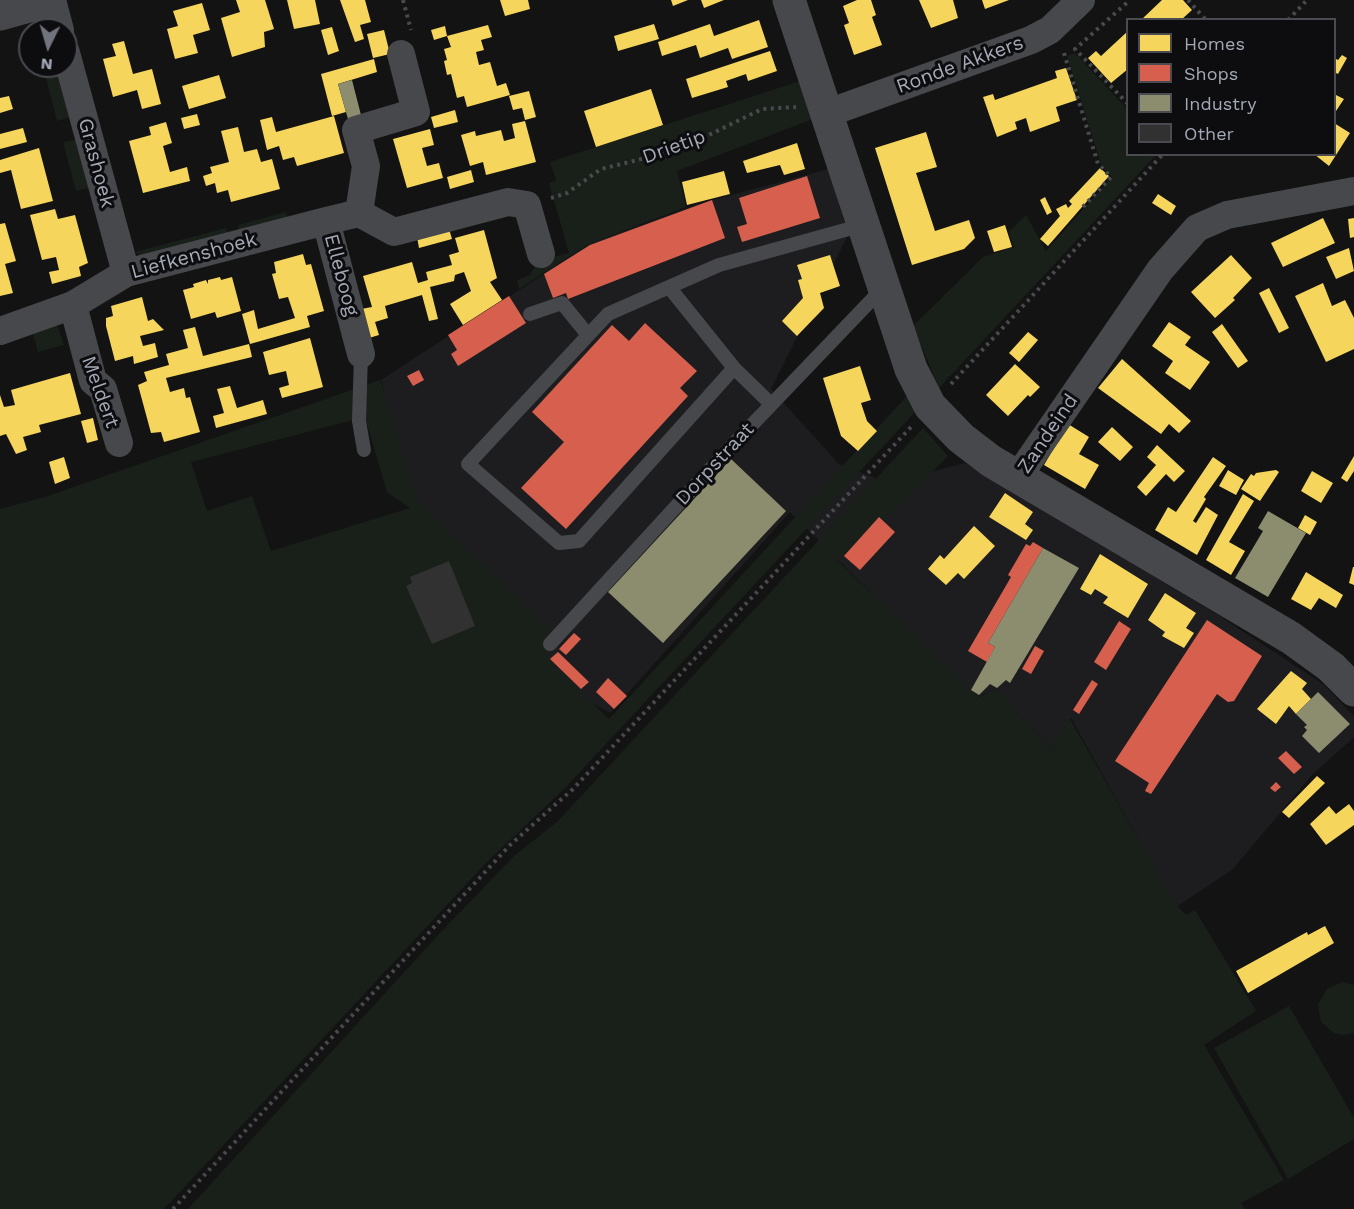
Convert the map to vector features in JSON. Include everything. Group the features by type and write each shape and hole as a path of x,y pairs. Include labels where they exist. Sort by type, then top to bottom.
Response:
{"street":[{"path":"0,14 51,0 56,18"},
{"path":"789,0 913,374 930,406 960,438 1017,478"},
{"name":"Ronde Akkers","path":"826,107 1031,40 1050,30 1081,0"},
{"name":"Elleboog","path":"361,354 326,221 359,213 366,166 356,130 416,112 401,54"},
{"name":"Grashoek","path":"73,78 126,273"},
{"name":"Zandeind","path":"1354,191 1227,215 1197,228 1160,270 1017,478 1291,638 1330,667 1354,690"},
{"path":"359,213 394,232 508,202 527,205 541,254"},
{"name":"Liefkenshoek","path":"0,331 73,305 126,273 326,221"},
{"name":"Meldert","path":"73,305 93,381 103,389 119,443"}],"lane":[{"path":"734,368 579,541 558,543 468,464 608,314 719,265 863,225"},
{"path":"669,287 734,368 771,404"},
{"name":"Dorpstraat","path":"550,644 771,404 884,288"},
{"path":"530,315 562,303 588,335"},
{"path":"361,354 359,421 364,450"}],"path":[{"path":"1126,102 1075,49 1130,0"},
{"path":"1188,0 1204,18"},
{"path":"1290,18 1307,0"},
{"path":"1064,53 1098,164 1111,177 1080,209"},
{"name":"Drietip","path":"527,205 567,193 601,169 678,150 762,109 826,107"},
{"path":"173,1209 502,854 573,789 1161,156"}],"shaded area":[{"path":"1075,53 1126,108 1126,156 1155,156 939,388 913,326 983,257 1014,247 1009,232 1026,215 1046,251 1112,177 1102,167 1067,56"},
{"path":"46,78 64,78 74,116 57,121"},
{"path":"800,81 813,119 677,171 686,207 589,244 519,289 517,280 530,275 538,261 569,253 549,183 556,180 550,162"},
{"path":"80,139 92,187 76,191 63,142"},
{"path":"829,169 848,235 771,389 839,464 888,483 965,463 1218,615 1323,684 1354,716 1354,737 1312,775 1233,869 1176,907 1071,718 1050,749 996,688 979,696 970,691 790,512 610,713 553,682 408,501 381,380 590,244 698,204"},
{"path":"286,212 288,222 240,235 238,225"},
{"path":"226,228 228,234 140,255 135,252"},
{"path":"56,322 64,345 38,352 32,330"},
{"path":"380,380 418,502 561,640 545,656 609,719 907,396 916,411 565,788 486,863 164,1209 0,1209 0,509 45,497","holes":["365,417 387,492 410,508 271,551 252,496 207,511 191,462"]},
{"path":"923,428 948,456 878,527 836,559 979,697 996,688 1050,749 1070,719 1174,902 1186,915 1195,910 1256,1011 1204,1045 1284,1180 1241,1203 1245,1209 188,1209 440,933 514,856 558,821"},
{"path":"1342,982 1354,985 1354,1033 1343,1035 1334,1033 1321,1022 1318,1004 1327,989"},
{"path":"1289,1006 1354,1118 1354,1139 1288,1179 1214,1048"}],"building: Homes":[{"path":"236,0 265,0 274,29 264,32 265,47 232,57 221,18 240,12"},
{"path":"287,0 315,0 320,24 294,29"},
{"path":"340,0 365,0 371,22 360,25 364,39 355,42"},
{"path":"500,0 528,0 530,9 505,16"},
{"path":"671,0 688,0 673,6"},
{"path":"701,0 724,0 704,8"},
{"path":"857,0 871,0 876,15 872,17 882,45 854,55 844,25 849,23 843,6"},
{"path":"919,0 953,0 958,18 931,28"},
{"path":"982,0 1009,0 985,9"},
{"path":"1162,0 1183,0 1192,10 1183,18 1143,18"},
{"path":"202,3 210,30 193,35 198,53 175,59 167,29 178,26 173,11"},
{"path":"759,20 768,47 732,59 728,48 700,58 696,45 662,56 658,42 710,24 714,36"},
{"path":"654,24 659,39 618,51 614,36"},
{"path":"488,25 492,37 481,40 484,50 476,52 479,65 490,62 497,86 506,83 510,95 467,107 464,96 457,98 451,74 447,75 444,49 451,47 447,36"},
{"path":"445,26 447,36 434,40 431,30"},
{"path":"332,27 339,51 328,55 321,30"},
{"path":"384,30 390,54 373,58 367,34"},
{"path":"1126,33 1126,71 1111,83 1088,58 1096,51 1101,56"},
{"path":"124,41 133,74 152,69 161,104 142,109 137,90 113,97 103,59 116,56 112,44"},
{"path":"770,51 777,71 748,81 746,74 726,81 728,87 692,98 686,79"},
{"path":"1342,55 1347,58 1338,74 1336,73 1336,59 1338,60"},
{"path":"374,59 377,72 338,84 346,112 332,116 321,74"},
{"path":"1066,68 1077,100 1056,107 1060,121 1030,132 1026,118 1015,122 1017,129 997,137 983,97 993,94 995,100 1057,78 1055,71"},
{"path":"219,75 226,98 189,109 182,86"},
{"path":"651,89 663,125 596,147 584,111"},
{"path":"529,91 536,117 525,120 522,108 513,110 509,96"},
{"path":"1336,95 1344,99 1336,111"},
{"path":"9,96 13,109 0,113 0,98"},
{"path":"455,110 458,122 434,128 431,117"},
{"path":"197,114 200,125 184,129 181,118"},
{"path":"334,116 344,153 297,166 294,157 283,160 279,146 267,150 260,120 272,117 276,132"},
{"path":"525,121 536,162 486,175 483,162 470,166 461,135 475,131 476,136 501,130 504,141 515,138 512,124"},
{"path":"166,122 172,143 163,146 170,172 187,167 190,181 143,193 129,141 151,135 149,127"},
{"path":"1336,124 1350,133 1336,155"},
{"path":"238,127 244,152 257,149 261,162 272,159 280,189 231,202 228,190 217,193 215,183 206,186 203,176 212,173 210,167 229,162 221,131"},
{"path":"23,128 27,142 0,149 0,134"},
{"path":"430,129 434,145 422,148 427,166 439,163 443,178 407,188 393,139"},
{"path":"926,132 937,167 916,173 935,231 969,220 975,238 964,249 912,265 875,148"},
{"path":"797,143 805,169 784,175 780,165 747,173 743,161"},
{"path":"39,148 53,201 21,209 11,170 0,173 0,160"},
{"path":"1316,156 1335,156 1329,166"},
{"path":"1100,168 1109,176 1048,246 1040,239 1060,216 1056,209 1066,204 1068,208 1072,204 1069,201"},
{"path":"471,170 474,182 450,189 447,177"},
{"path":"724,171 730,194 687,205 682,182"},
{"path":"1158,194 1176,206 1171,215 1152,203"},
{"path":"1045,197 1052,212 1047,215 1040,200"},
{"path":"55,209 58,219 75,215 88,263 79,267 81,276 52,284 49,272 59,270 56,257 42,260 30,215"},
{"path":"1323,218 1335,243 1283,267 1271,243"},
{"path":"1354,218 1354,237 1350,238 1348,219"},
{"path":"5,223 16,261 5,264 13,293 0,296 0,224"},
{"path":"1005,225 1012,247 994,252 987,231"},
{"path":"449,229 452,239 419,248 417,237"},
{"path":"484,230 497,278 490,282 502,300 463,325 450,304 471,291 464,272 455,275 454,281 430,287 438,319 429,321 422,295 385,306 388,318 375,322 379,335 369,338 361,309 372,307 363,276 412,262 418,283 428,280 426,272 452,265 449,255 459,252 455,238"},
{"path":"1349,248 1354,271 1336,279 1326,257"},
{"path":"303,254 306,265 311,264 324,311 307,316 310,327 250,344 242,314 254,310 258,329 295,318 288,297 279,299 272,274 276,273 274,262"},
{"path":"830,255 840,286 820,293 824,308 797,336 782,321 803,298 798,280 802,279 797,265"},
{"path":"1231,255 1252,278 1233,298 1235,300 1215,318 1191,292"},
{"path":"220,277 221,280 232,277 241,311 217,318 215,312 191,319 183,290 206,280 208,284 208,280"},
{"path":"1323,283 1332,306 1345,300 1354,318 1354,349 1326,362 1295,296"},
{"path":"1269,288 1289,328 1279,333 1259,293"},
{"path":"142,297 148,321 153,319 164,330 140,336 143,346 155,343 158,357 134,364 133,356 115,361 106,326 106,318 113,316 111,306"},
{"path":"1169,322 1191,337 1185,345 1210,362 1190,390 1165,373 1173,361 1152,346"},
{"path":"1222,324 1248,361 1238,368 1212,332"},
{"path":"195,327 203,356 249,344 252,357 166,378 170,392 184,388 186,398 190,397 200,432 164,442 161,432 151,433 138,385 147,381 144,372 169,365 166,354 188,348 183,330"},
{"path":"1028,332 1038,340 1019,362 1009,353"},
{"path":"310,338 323,387 282,398 279,388 289,385 286,371 269,375 263,352"},
{"path":"1122,359 1191,421 1179,433 1169,424 1161,434 1098,388"},
{"path":"1015,364 1040,387 1030,397 1028,395 1008,416 986,395"},
{"path":"860,366 871,400 861,403 867,421 877,431 858,451 841,436 823,378"},
{"path":"70,373 81,414 39,425 41,432 23,437 27,450 16,454 6,434 0,436 0,395 4,407 15,405 11,390"},
{"path":"230,386 237,408 263,400 267,414 216,428 213,416 224,413 217,389"},
{"path":"93,418 98,440 87,443 81,421"},
{"path":"1068,424 1089,437 1079,454 1099,465 1085,489 1044,465"},
{"path":"1112,427 1133,447 1120,461 1098,442"},
{"path":"1157,445 1185,471 1174,482 1166,474 1146,496 1137,487 1156,465 1147,457"},
{"path":"1354,456 1354,471 1347,482 1341,478"},
{"path":"64,457 70,478 55,484 49,462"},
{"path":"1213,457 1226,466 1204,497 1206,499 1193,521 1196,523 1206,507 1218,515 1197,555 1155,530 1168,507 1176,512"},
{"path":"1228,470 1244,480 1236,495 1219,486"},
{"path":"1276,470 1279,472 1260,501 1241,489 1251,474 1254,476 1256,473"},
{"path":"1312,471 1333,483 1321,503 1301,491"},
{"path":"1005,493 1033,512 1025,524 1033,530 1026,540 989,517"},
{"path":"1243,494 1254,501 1229,542 1245,551 1231,575 1206,560"},
{"path":"1305,515 1317,522 1310,535 1298,528"},
{"path":"974,526 995,546 964,579 958,573 946,585 928,569 940,555 944,559"},
{"path":"1100,554 1148,584 1128,618 1103,603 1108,597 1095,589 1091,595 1080,589"},
{"path":"1354,567 1354,585 1349,583"},
{"path":"1306,572 1343,595 1336,608 1319,598 1311,610 1291,599"},
{"path":"1165,593 1196,613 1186,628 1194,633 1184,648 1162,636 1165,632 1148,620"},
{"path":"1291,671 1307,683 1302,689 1311,699 1296,714 1289,706 1276,724 1257,709"},
{"path":"1317,776 1325,783 1289,818 1282,812"},
{"path":"1349,804 1354,811 1354,825 1326,845 1310,824 1329,806 1336,814"},
{"path":"1325,926 1334,943 1248,993 1236,971 1307,932 1308,935"}],"building: Shops":[{"path":"807,176 820,218 742,242 737,227 747,224 739,198"},
{"path":"712,200 725,238 568,299 566,293 553,298 544,274 590,245"},
{"path":"509,296 526,323 458,366 451,354 457,350 448,335"},
{"path":"645,323 697,371 680,388 688,396 566,529 521,488 564,442 532,412 612,325 629,341"},
{"path":"419,370 424,380 413,386 407,376"},
{"path":"879,517 895,532 860,570 844,556"},
{"path":"1033,542 1043,548 988,643 995,647 987,662 968,651 1011,577 1008,575 1026,544 1030,546"},
{"path":"1207,620 1262,656 1234,701 1228,702 1217,694 1151,794 1145,791 1149,783 1115,761"},
{"path":"1119,621 1131,629 1106,670 1094,662"},
{"path":"574,633 581,639 566,655 559,649"},
{"path":"1035,646 1044,651 1031,674 1022,669"},
{"path":"558,652 589,682 581,689 550,659"},
{"path":"608,678 627,696 614,709 596,692"},
{"path":"1092,680 1098,684 1079,714 1073,710"},
{"path":"1286,751 1302,767 1294,774 1278,758"},
{"path":"1276,782 1281,787 1275,792 1270,788"}],"building: Industry":[{"path":"352,80 361,115 348,119 338,84"},
{"path":"731,459 786,511 663,643 608,592"},
{"path":"1268,511 1306,533 1268,597 1235,578 1263,531 1258,528"},
{"path":"1043,548 1079,568 1010,683 1006,680 997,688 990,684 979,695 971,690 995,647 988,643"},
{"path":"1318,692 1350,724 1319,753 1302,736 1307,730 1304,727 1307,725 1296,714"}],"building: Other":[{"path":"449,561 475,626 432,644 406,586 412,583 410,577"}]}
